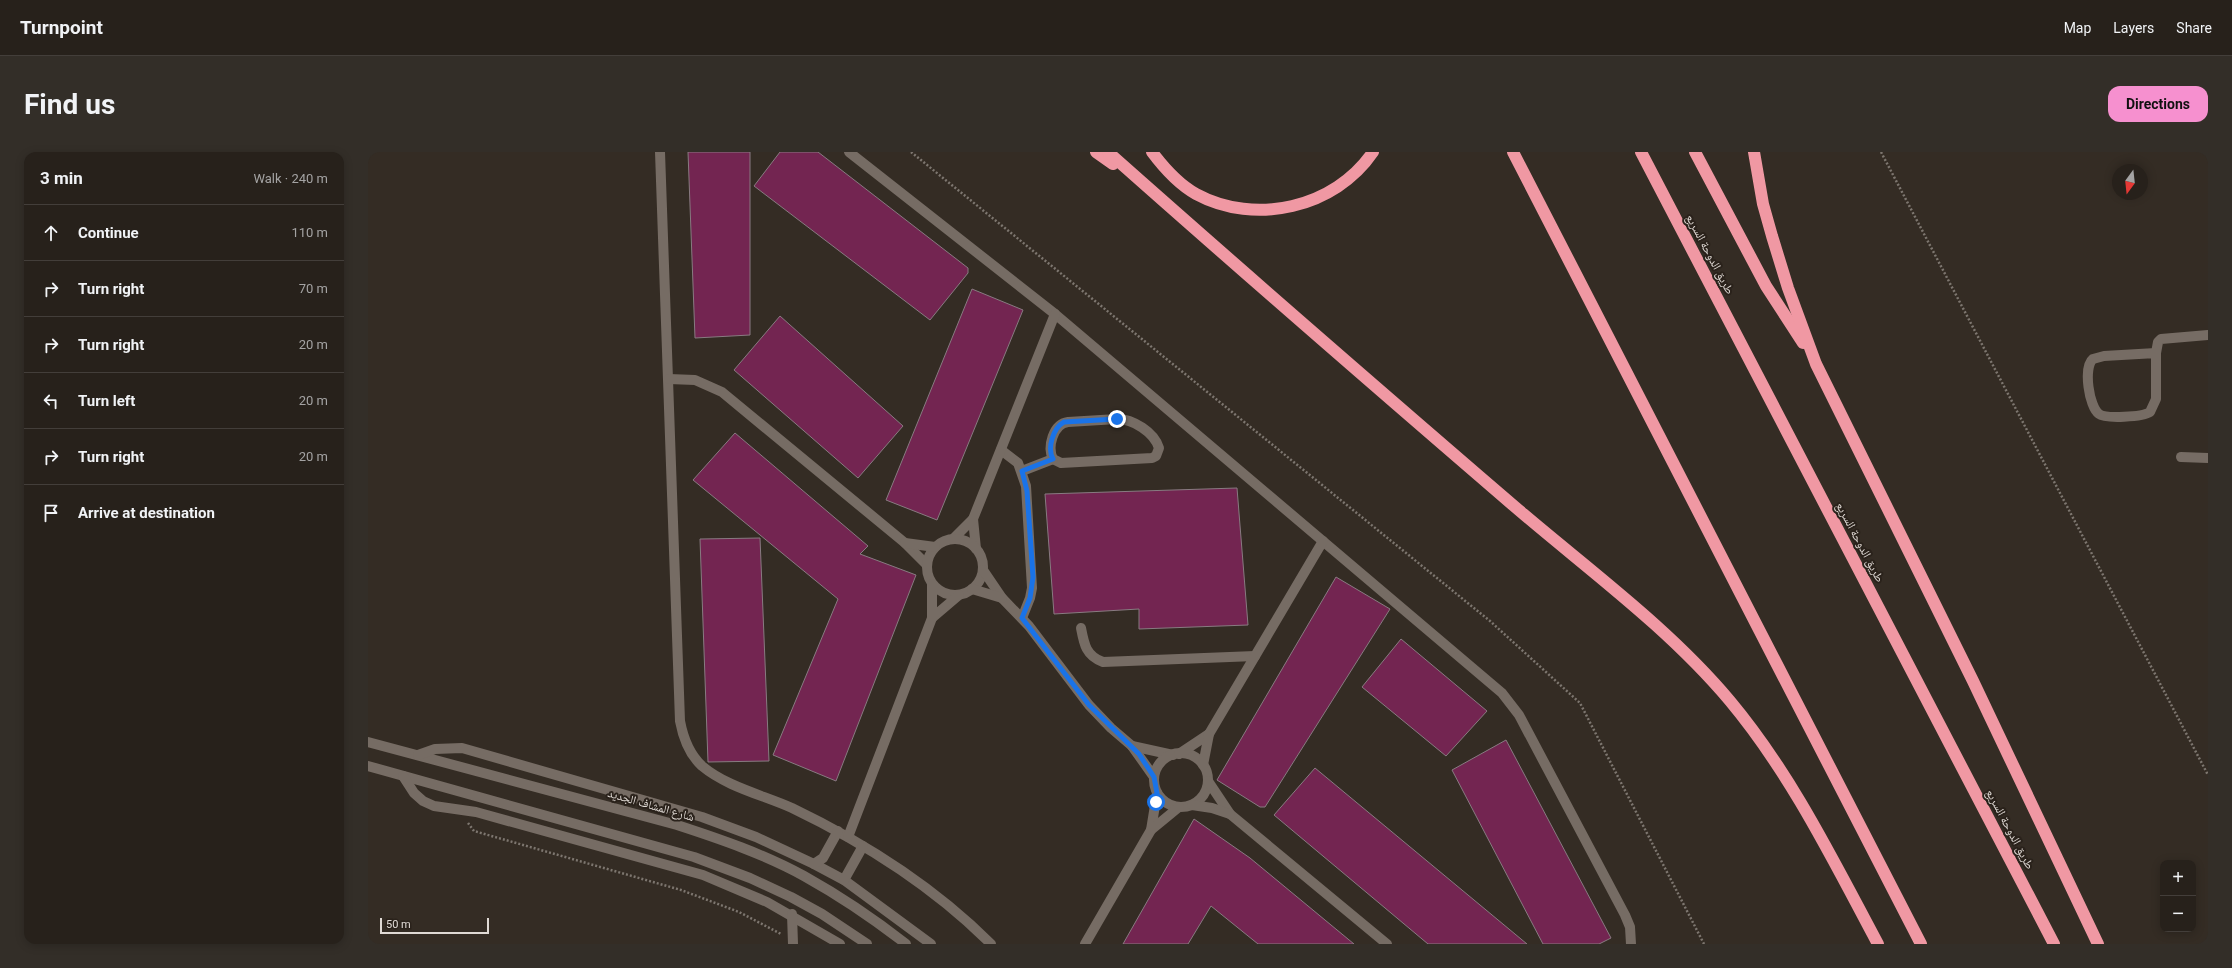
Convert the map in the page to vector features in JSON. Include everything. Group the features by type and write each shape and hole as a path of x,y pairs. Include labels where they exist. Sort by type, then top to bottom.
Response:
{"highway":[{"path":"1096,152 1159,197"},
{"path":"1108,152 1515,507 1654,625 1692,660 1728,699 1760,739 1799,796 1878,944"},
{"path":"1152,152 1168,172 1196,194 1231,207 1265,210 1294,206 1320,197 1343,184 1366,163 1374,152"},
{"path":"1513,152 1921,944"},
{"name":"طريق الدوحة السريع","path":"1641,152 2054,944"},
{"path":"1695,152 1766,286 1816,364"},
{"path":"1754,152 1763,204 1772,236 1788,288 1816,364 1973,681 2098,944"}],"street":[{"path":"660,152 680,721 683,737 690,752 700,764 713,775 791,808 863,846 940,899 991,944"},
{"path":"849,152 1054,314 1487,679 1511,703 1625,916 1630,927 1631,944"},
{"path":"905,543 935,547 953,540 973,519 1054,314"},
{"path":"2156,353 2104,356 2091,360 2088,367 2088,378 2092,404 2100,416 2107,417 2150,412 2156,399 2156,353 2158,342 2161,339 2208,335"},
{"path":"669,379 695,380 722,392 905,543 927,565 932,584 932,618 848,837"},
{"path":"1022,471 1053,459 1061,463 1152,458 1156,456 1159,448 1155,440 1130,420 1117,419 1068,422 1061,424 1055,430 1050,450 1053,459"},
{"path":"1001,450 1014,459 1022,471 1027,491 1033,577 1030,598 1022,618"},
{"path":"2181,457 2208,458"},
{"path":"932,618 959,595 972,589 981,577 983,570 982,563 976,549 973,519"},
{"path":"953,540 966,542 976,549"},
{"path":"1323,541 1209,734 1203,765 1208,781 1230,814 1387,944"},
{"path":"927,565 935,547"},
{"path":"983,570 1002,598 1022,618 1089,705 1110,728 1132,746 1154,777 1157,793 1151,830"},
{"path":"932,584 944,593 959,595"},
{"path":"972,589 1002,598"},
{"path":"1081,628 1087,651 1092,656 1103,662 1255,656"},
{"path":"1154,777 1158,766 1209,734"},
{"name":"شارع المشاف الجديد","path":"368,742 677,825 723,840 804,876 874,920 906,944"},
{"path":"1132,746 1192,756 1203,765"},
{"path":"418,755 435,749 448,748 473,751 702,817 756,837 814,864 844,880 931,944"},
{"path":"368,766 694,857 750,878 791,897 822,914 867,944"},
{"path":"404,776 414,793 423,801 434,806 476,812 703,874 736,887 792,914 840,944"},
{"path":"1192,805 1202,798 1208,781"},
{"path":"1157,793 1166,803 1179,807 1192,805 1230,814"},
{"path":"1085,944 1151,830 1179,807"},
{"path":"814,864 823,858 838,832"},
{"path":"844,880 863,846"},
{"path":"792,914 793,942"}],"path":[{"path":"911,152 1490,621 1580,703 1704,944"},
{"path":"1881,152 2208,774"},
{"path":"457,810 474,831 681,890 739,912 793,942"}],"building":[{"path":"688,152 750,152 750,335 695,338"},
{"path":"780,152 818,152 968,268 968,273 930,320 754,186"},
{"path":"972,289 1023,310 937,520 886,500"},
{"path":"780,316 903,426 858,478 734,370"},
{"path":"735,433 868,546 860,554 916,575 836,781 773,755 838,599 693,480"},
{"path":"1237,488 1248,625 1139,629 1139,609 1054,614 1045,494"},
{"path":"760,538 769,761 708,762 700,539"},
{"path":"1336,577 1390,609 1265,807 1260,807 1217,780"},
{"path":"1401,639 1487,711 1446,756 1362,687"},
{"path":"1506,740 1611,938 1599,944 1543,944 1452,770"},
{"path":"1315,768 1527,944 1428,944 1274,815"},
{"path":"1194,819 1250,858 1354,944 1258,944 1211,906 1188,944 1123,944"}],"route":[{"path":"1117,419 1064,422 1058,426 1054,433 1050,450 1053,459 1022,471 1027,491 1033,577 1030,598 1027,609 1022,618 1089,705 1110,728 1132,746 1139,754 1154,777 1157,793 1156,802"}]}
